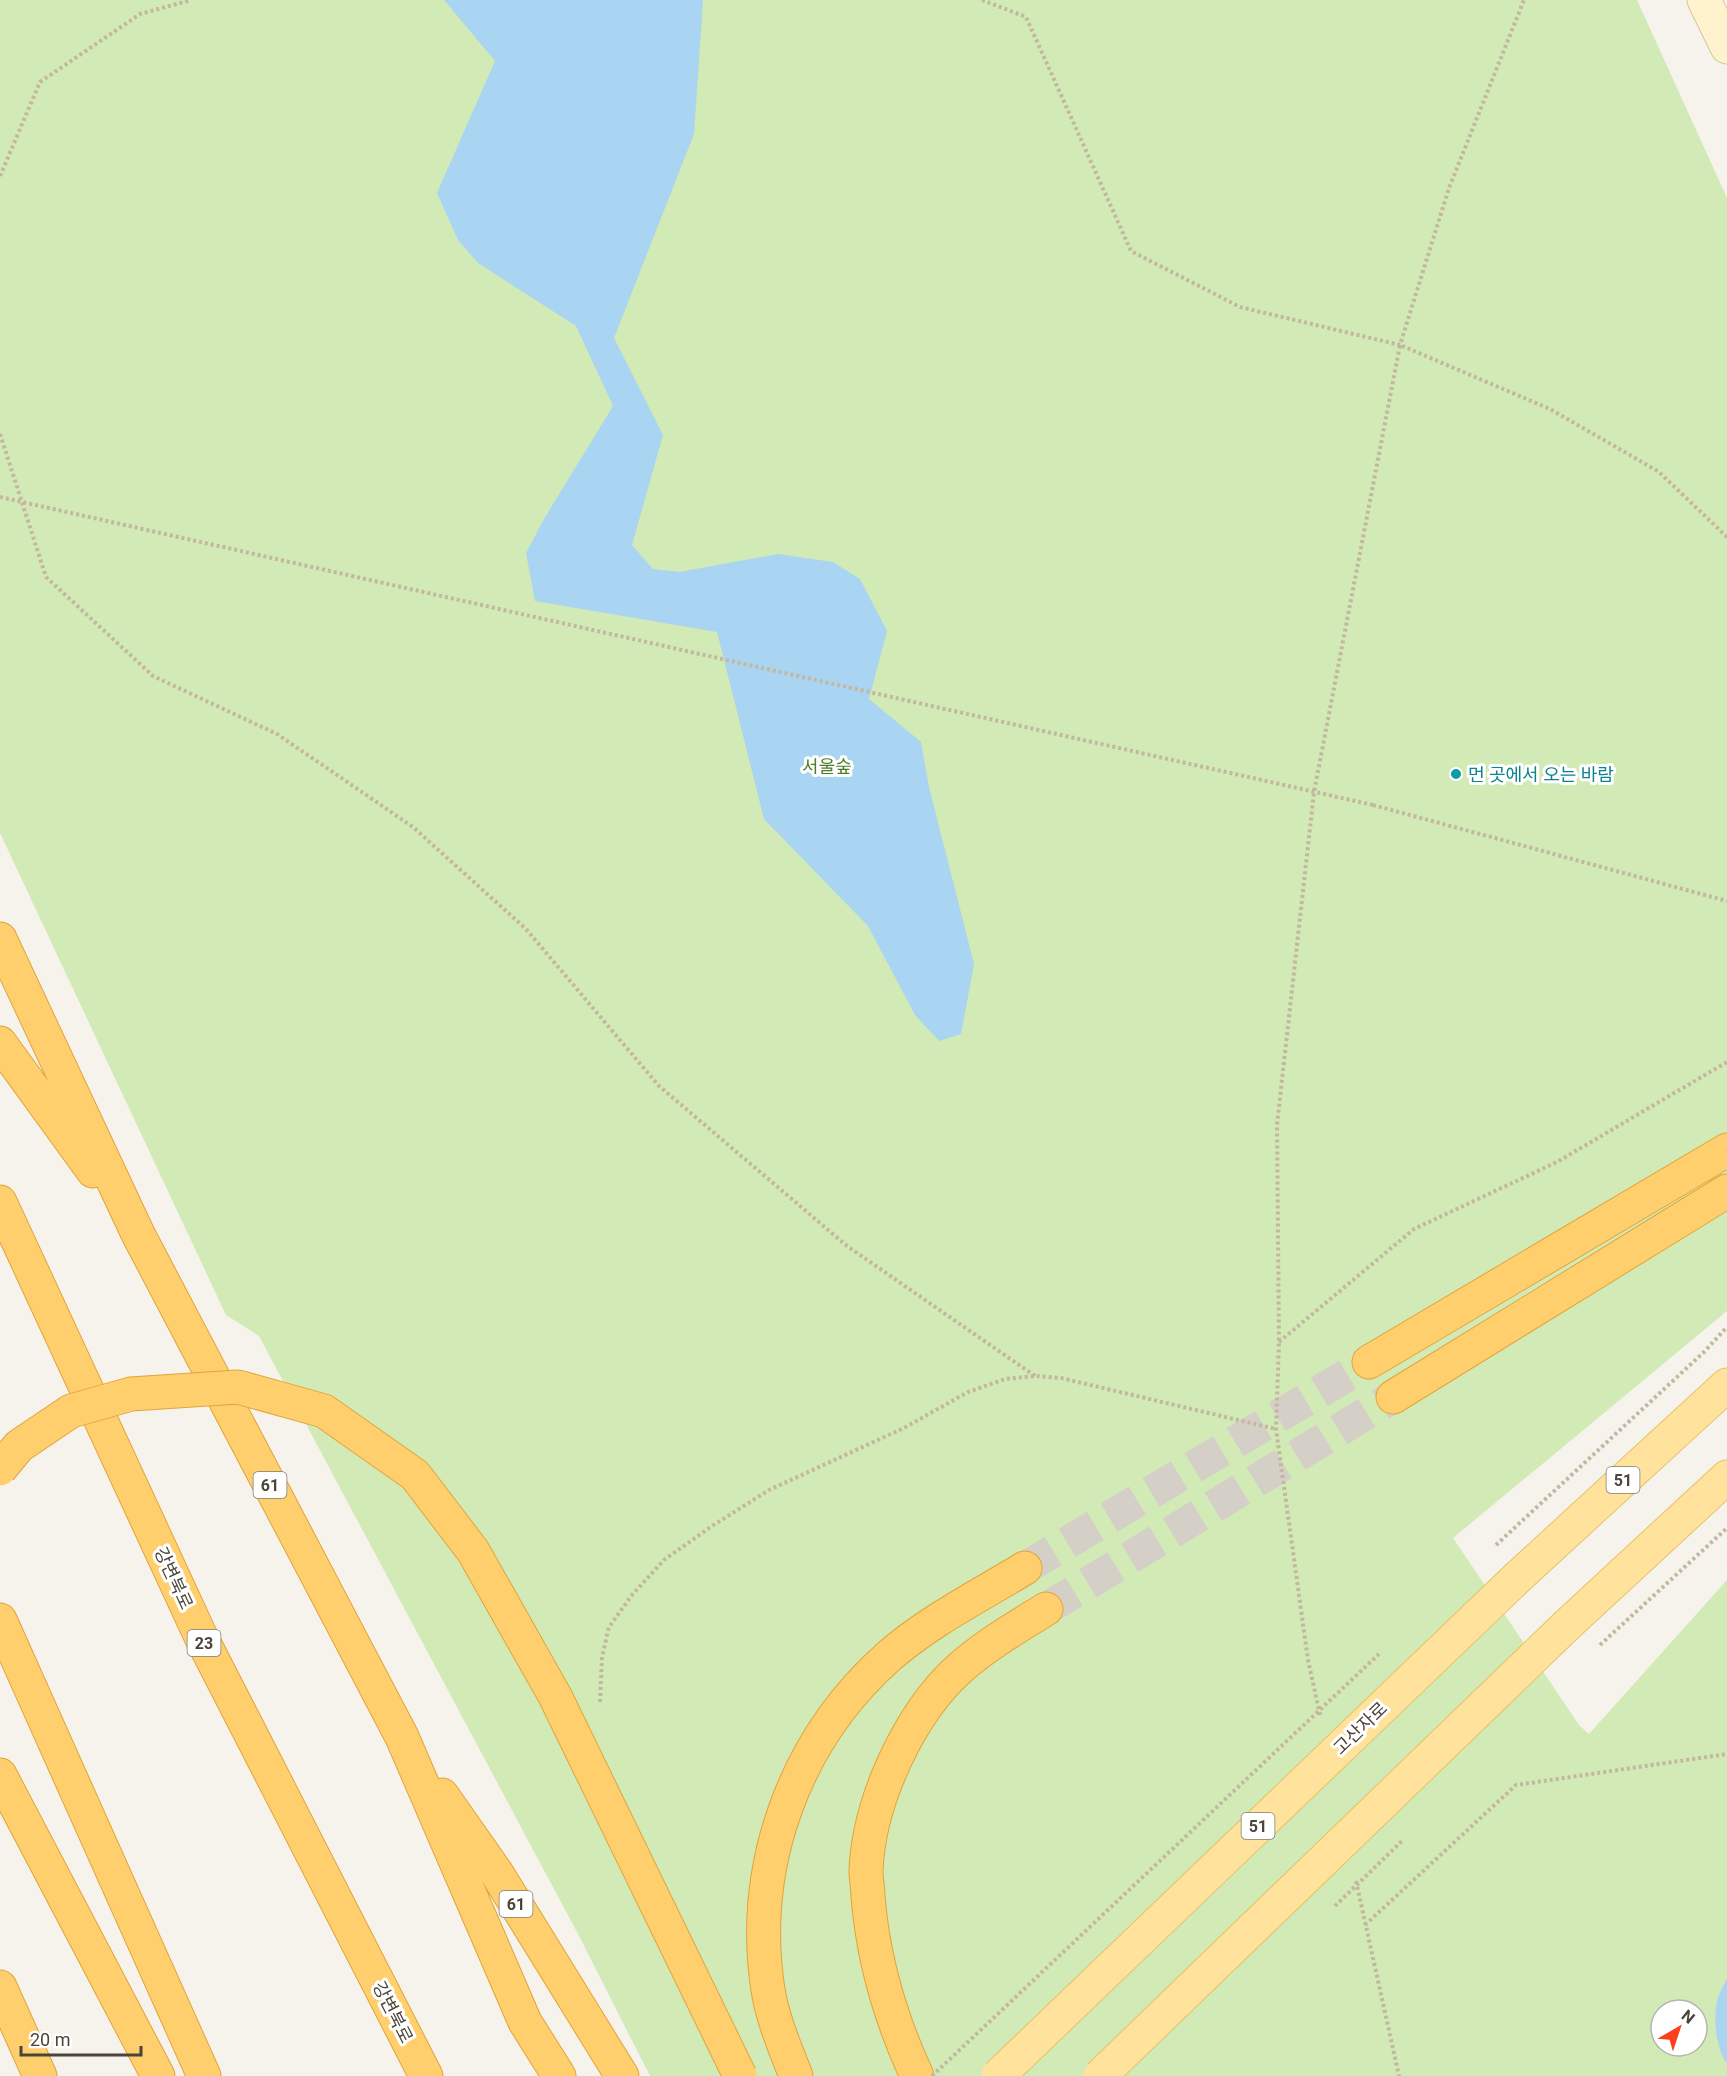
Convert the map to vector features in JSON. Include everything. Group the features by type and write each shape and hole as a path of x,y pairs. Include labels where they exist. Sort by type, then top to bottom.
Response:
{"highway":[{"name":"61","path":"0,939 138,1234 402,1737 496,1872 622,2076"},
{"path":"0,1043 138,1234"},
{"path":"1369,1362 1727,1150"},
{"path":"1393,1397 1727,1191"},
{"name":"강변북로","path":"0,1202 202,1638 426,2076"},
{"path":"0,1469 19,1446 71,1411 131,1394 238,1387 324,1411 414,1475 473,1551 555,1695 740,2076"},
{"path":"796,2076 780,2036 771,2002 764,1949 764,1907 769,1867 778,1826 793,1789 812,1750 834,1719 857,1688 888,1658 920,1632 1026,1568"},
{"path":"917,2076 877,1960 866,1870 873,1826 886,1781 904,1741 929,1703 960,1668 1001,1637 1046,1609"},
{"path":"0,1620 204,2076"},
{"path":"402,1737 525,2022 559,2076"},
{"path":"0,1775 158,2076"},
{"path":"0,1987 40,2076"}],"main road":[{"path":"1704,0 1727,47"},
{"name":"고산자로","path":"998,2076 1519,1576 1727,1385"},
{"path":"1100,2076 1567,1625 1727,1477"}],"path":[{"path":"0,176 40,82 140,14 190,0"},
{"path":"982,0 1026,17 1131,251 1240,308 1400,345 1550,409 1659,472 1727,537"},
{"path":"1321,1718 1308,1660 1276,1429 1279,1342 1277,1125 1314,792 1400,345 1449,188 1524,0"},
{"path":"0,434 46,577 153,676 278,734 413,827 526,929 659,1086 847,1246 1035,1376"},
{"path":"0,497 1373,805 1727,901"},
{"path":"1279,1342 1414,1229 1557,1162 1727,1062"},
{"path":"1492,1548 1704,1352 1727,1327"},
{"path":"600,1710 602,1657 609,1627 632,1596 664,1560 769,1490 904,1428 968,1392 1005,1379 1035,1376 1061,1378 1276,1429"},
{"path":"932,2076 1380,1654"},
{"path":"1365,1925 1516,1785 1727,1754"},
{"path":"1355,1879 1399,2076"}],"green space":[{"name":"서울숲","path":"0,0 1637,0 1727,198 1727,1311 1453,1538 1579,1725 1589,1734 1727,1580 1727,2076 650,2076 578,1934 259,1336 226,1315 0,833"}],"water":[{"path":"444,0 703,0 694,134 614,338 663,435 632,545 653,569 679,572 778,554 833,562 860,579 887,631 869,699 921,742 929,787 974,964 961,1034 939,1041 915,1015 868,926 764,819 717,632 535,601 526,553 544,519 613,406 576,326 478,263 458,240 437,193 495,61"},
{"path":"1727,1978 1727,2064 1718,2042 1715,2017 1718,1998"}],"tunnel":[{"path":"1025,1568 1369,1362"},
{"path":"1046,1609 1393,1397"}],"place":[{"name":"먼 곳에서 오는 바람","path":"1456,774"}]}
